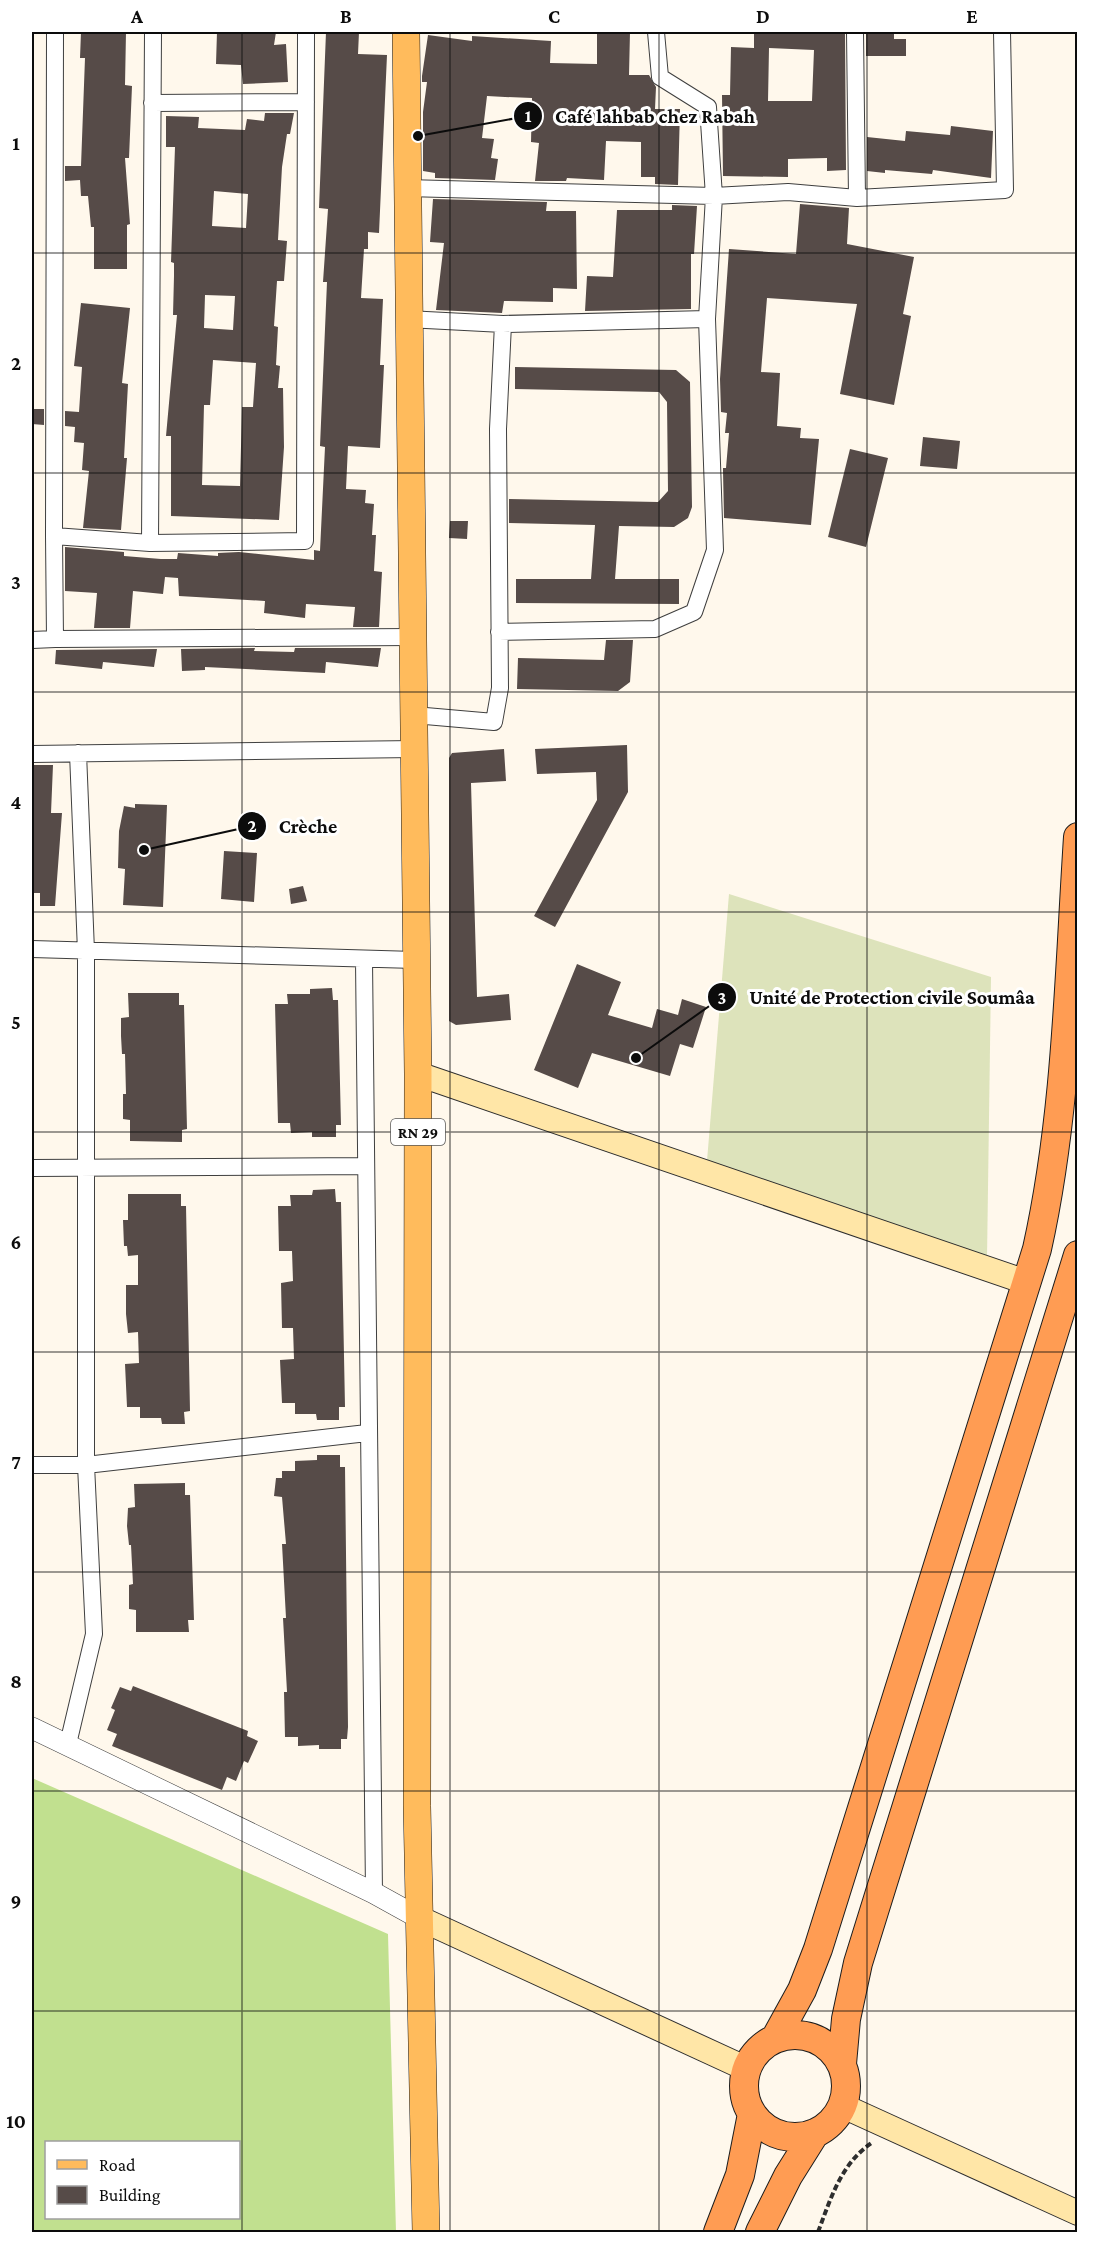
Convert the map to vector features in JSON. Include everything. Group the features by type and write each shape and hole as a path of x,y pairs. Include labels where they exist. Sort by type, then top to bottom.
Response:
{"highway":[{"path":"775,2039 802,1990 818,1949 1039,1238 1053,1164 1063,1076 1077,837"},
{"path":"842,2064 846,2019 858,1963 1072,1301 1077,1255"},
{"path":"788,2035 813,2038 834,2053 842,2064 846,2077 843,2106 832,2122 815,2133 801,2137 787,2137 761,2125 752,2114 744,2092 747,2069 763,2046 775,2039 788,2035"},
{"path":"718,2232 740,2175 752,2114"},
{"path":"760,2232 788,2176 815,2133"}],"main road":[{"name":"RN 29","path":"405,32 418,1074 417,1806 426,2232"},
{"path":"418,1074 1026,1282"},
{"path":"421,1919 747,2069"},
{"path":"843,2106 1077,2213"}],"street":[{"path":"55,32 55,639"},
{"path":"150,543 153,32"},
{"path":"54,536 150,543 305,542 306,32"},
{"path":"499,632 655,629 694,612 715,550 707,318 714,196 708,107 660,77 656,32"},
{"path":"855,32 857,198"},
{"path":"406,188 714,196 788,192 857,198 1005,190 1002,32"},
{"path":"152,103 306,102"},
{"path":"407,319 503,324 707,318"},
{"path":"414,716 494,722 500,688 498,429 503,324"},
{"path":"32,640 412,637"},
{"path":"32,754 415,749"},
{"path":"68,1744 94,1634 86,1465 84,1167 86,951 78,753"},
{"path":"32,948 415,960"},
{"path":"364,960 367,1433 374,1893"},
{"path":"32,1168 365,1166"},
{"path":"32,1465 86,1465 367,1433"},
{"path":"32,1728 374,1893 421,1919"}],"path":[{"path":"818,2232 834,2190 855,2154 879,2138 898,2131"}],"green space":[{"path":"729,894 991,977 987,1259 707,1161"},
{"path":"32,1778 388,1934 396,2232 32,2232"}],"building":[{"path":"81,32 126,32 125,85 132,86 129,158 125,158 130,224 127,225 127,269 94,269 94,227 91,227 88,196 81,196 80,180 65,181 65,166 81,166 85,58 80,58"},
{"path":"217,32 276,32 274,45 286,44 288,82 243,84 241,65 216,64"},
{"path":"326,32 359,32 358,54 387,55 379,233 368,232 368,249 364,249 361,298 383,299 380,365 384,365 380,448 348,446 346,489 366,490 365,503 374,504 372,535 376,535 374,571 382,572 379,627 353,627 355,607 306,604 305,618 264,613 265,601 179,596 178,578 165,577 163,594 133,591 130,628 94,628 97,593 65,591 65,547 124,552 124,556 161,559 177,559 178,553 218,556 218,553 239,552 314,560 314,550 320,551 325,447 320,446 327,282 323,282 328,209 319,208"},
{"path":"597,32 630,32 629,75 649,75 656,87 655,109 680,109 678,185 655,184 655,177 641,177 641,142 606,141 604,180 567,178 566,181 535,181 539,143 531,142 532,98 487,96 482,138 494,139 491,158 498,159 495,180 435,178 435,173 423,171 423,112 427,82 422,82 422,76 428,35 472,41 472,36 551,41 550,63 597,64"},
{"path":"754,32 845,32 846,170 827,171 827,158 788,159 788,177 723,176 722,95 730,95 731,47 754,48","holes":["769,48 814,50 812,101 768,101"]},
{"path":"866,32 894,32 894,39 906,39 906,56 866,56"},
{"path":"265,113 294,113 290,134 287,134 282,167 278,240 287,241 284,281 277,281 274,326 278,327 276,365 280,366 278,388 283,388 284,447 279,520 171,516 171,436 166,436 177,315 173,315 174,263 171,262 175,147 166,147 166,116 199,117 198,128 245,130 247,119 264,121","holes":["214,191 248,194 246,228 212,226","205,295 235,296 233,330 204,328","213,360 256,363 253,407 242,407 240,486 202,485 204,405 210,405"]},
{"path":"951,126 993,131 991,178 933,170 932,174 885,170 885,173 867,171 867,137 905,141 906,131 950,135"},
{"path":"433,199 547,202 546,211 576,211 577,289 553,288 553,302 504,301 502,313 436,310 444,243 430,242"},
{"path":"800,204 849,208 847,244 914,257 903,314 911,316 894,405 840,394 857,304 767,298 761,372 780,373 777,426 801,428 800,438 819,439 811,525 724,518 723,468 726,468 729,433 725,433 727,413 721,412 720,379 729,249 796,254"},
{"path":"672,205 697,206 694,254 691,254 691,309 585,311 587,276 613,277 617,210 672,210"},
{"path":"81,303 130,308 122,383 128,384 124,458 127,458 121,530 83,528 89,471 82,470 84,443 74,442 75,427 65,426 65,411 79,412 82,367 74,366"},
{"path":"515,367 676,370 690,382 692,507 688,518 674,527 619,526 615,579 679,579 679,604 516,603 516,579 591,579 595,525 509,523 509,499 658,502 668,491 667,402 659,392 515,389"},
{"path":"32,409 44,409 44,425 32,424"},
{"path":"923,437 960,441 957,469 920,466"},
{"path":"850,449 888,458 866,547 828,537"},
{"path":"450,521 468,521 467,539 449,538"},
{"path":"606,640 633,640 630,682 618,691 517,689 518,658 604,660"},
{"path":"255,648 254,651 294,652 295,648 381,648 378,667 326,662 325,673 205,667 205,670 182,671 181,649"},
{"path":"157,649 154,667 103,662 102,669 55,664 56,650"},
{"path":"627,745 628,792 555,927 534,916 597,800 596,772 537,774 535,749"},
{"path":"504,749 506,781 471,783 477,997 509,994 511,1020 456,1025 449,1021 449,758 452,753"},
{"path":"32,765 53,765 51,813 62,813 55,906 40,906 40,893 32,893"},
{"path":"135,804 167,805 163,907 123,905 125,869 118,868 119,831 124,806 135,808"},
{"path":"224,851 257,853 254,902 221,899"},
{"path":"303,886 307,901 291,904 289,889"},
{"path":"577,964 621,982 608,1015 652,1028 657,1009 678,1015 682,999 706,1007 693,1048 680,1044 670,1076 592,1053 578,1088 534,1070"},
{"path":"332,988 333,1000 338,1000 341,1125 336,1125 336,1137 312,1137 312,1132 291,1133 290,1123 278,1123 275,1004 288,1004 287,994 310,994 310,989"},
{"path":"128,993 179,993 179,1005 184,1005 187,1129 182,1130 182,1142 130,1141 130,1120 123,1119 123,1094 126,1094 125,1054 122,1054 121,1036 121,1018 129,1017"},
{"path":"335,1189 336,1202 341,1202 345,1407 339,1407 339,1420 317,1420 316,1414 295,1414 295,1403 282,1403 280,1360 294,1359 293,1328 282,1328 281,1283 293,1281 292,1251 279,1251 278,1206 291,1206 290,1195 312,1195 313,1190"},
{"path":"128,1194 181,1194 181,1206 186,1206 190,1411 184,1412 185,1424 162,1424 161,1418 140,1418 140,1407 127,1407 125,1364 139,1363 138,1332 128,1333 126,1314 126,1285 138,1285 138,1255 128,1256 127,1246 124,1246 123,1220 128,1220"},
{"path":"317,1455 340,1455 340,1467 345,1467 348,1727 347,1739 341,1739 341,1749 319,1749 319,1745 298,1746 298,1737 285,1737 284,1692 287,1692 283,1618 286,1618 282,1544 286,1544 282,1497 274,1496 276,1478 282,1478 282,1471 295,1471 295,1461 317,1460"},
{"path":"185,1483 185,1495 190,1495 194,1620 188,1620 189,1632 136,1632 136,1610 129,1609 129,1585 133,1584 131,1545 129,1545 127,1526 128,1508 135,1507 134,1484"},
{"path":"133,1686 248,1731 247,1736 258,1741 248,1763 244,1761 236,1781 227,1777 222,1790 112,1746 117,1734 107,1730 115,1710 111,1708 120,1687 131,1691"}],"place":[{"name":"Café lahbab chez Rabah","path":"418,136"},
{"name":"Crèche","path":"144,850"},
{"name":"Unité de Protection civile Soumâa","path":"636,1058"}]}
